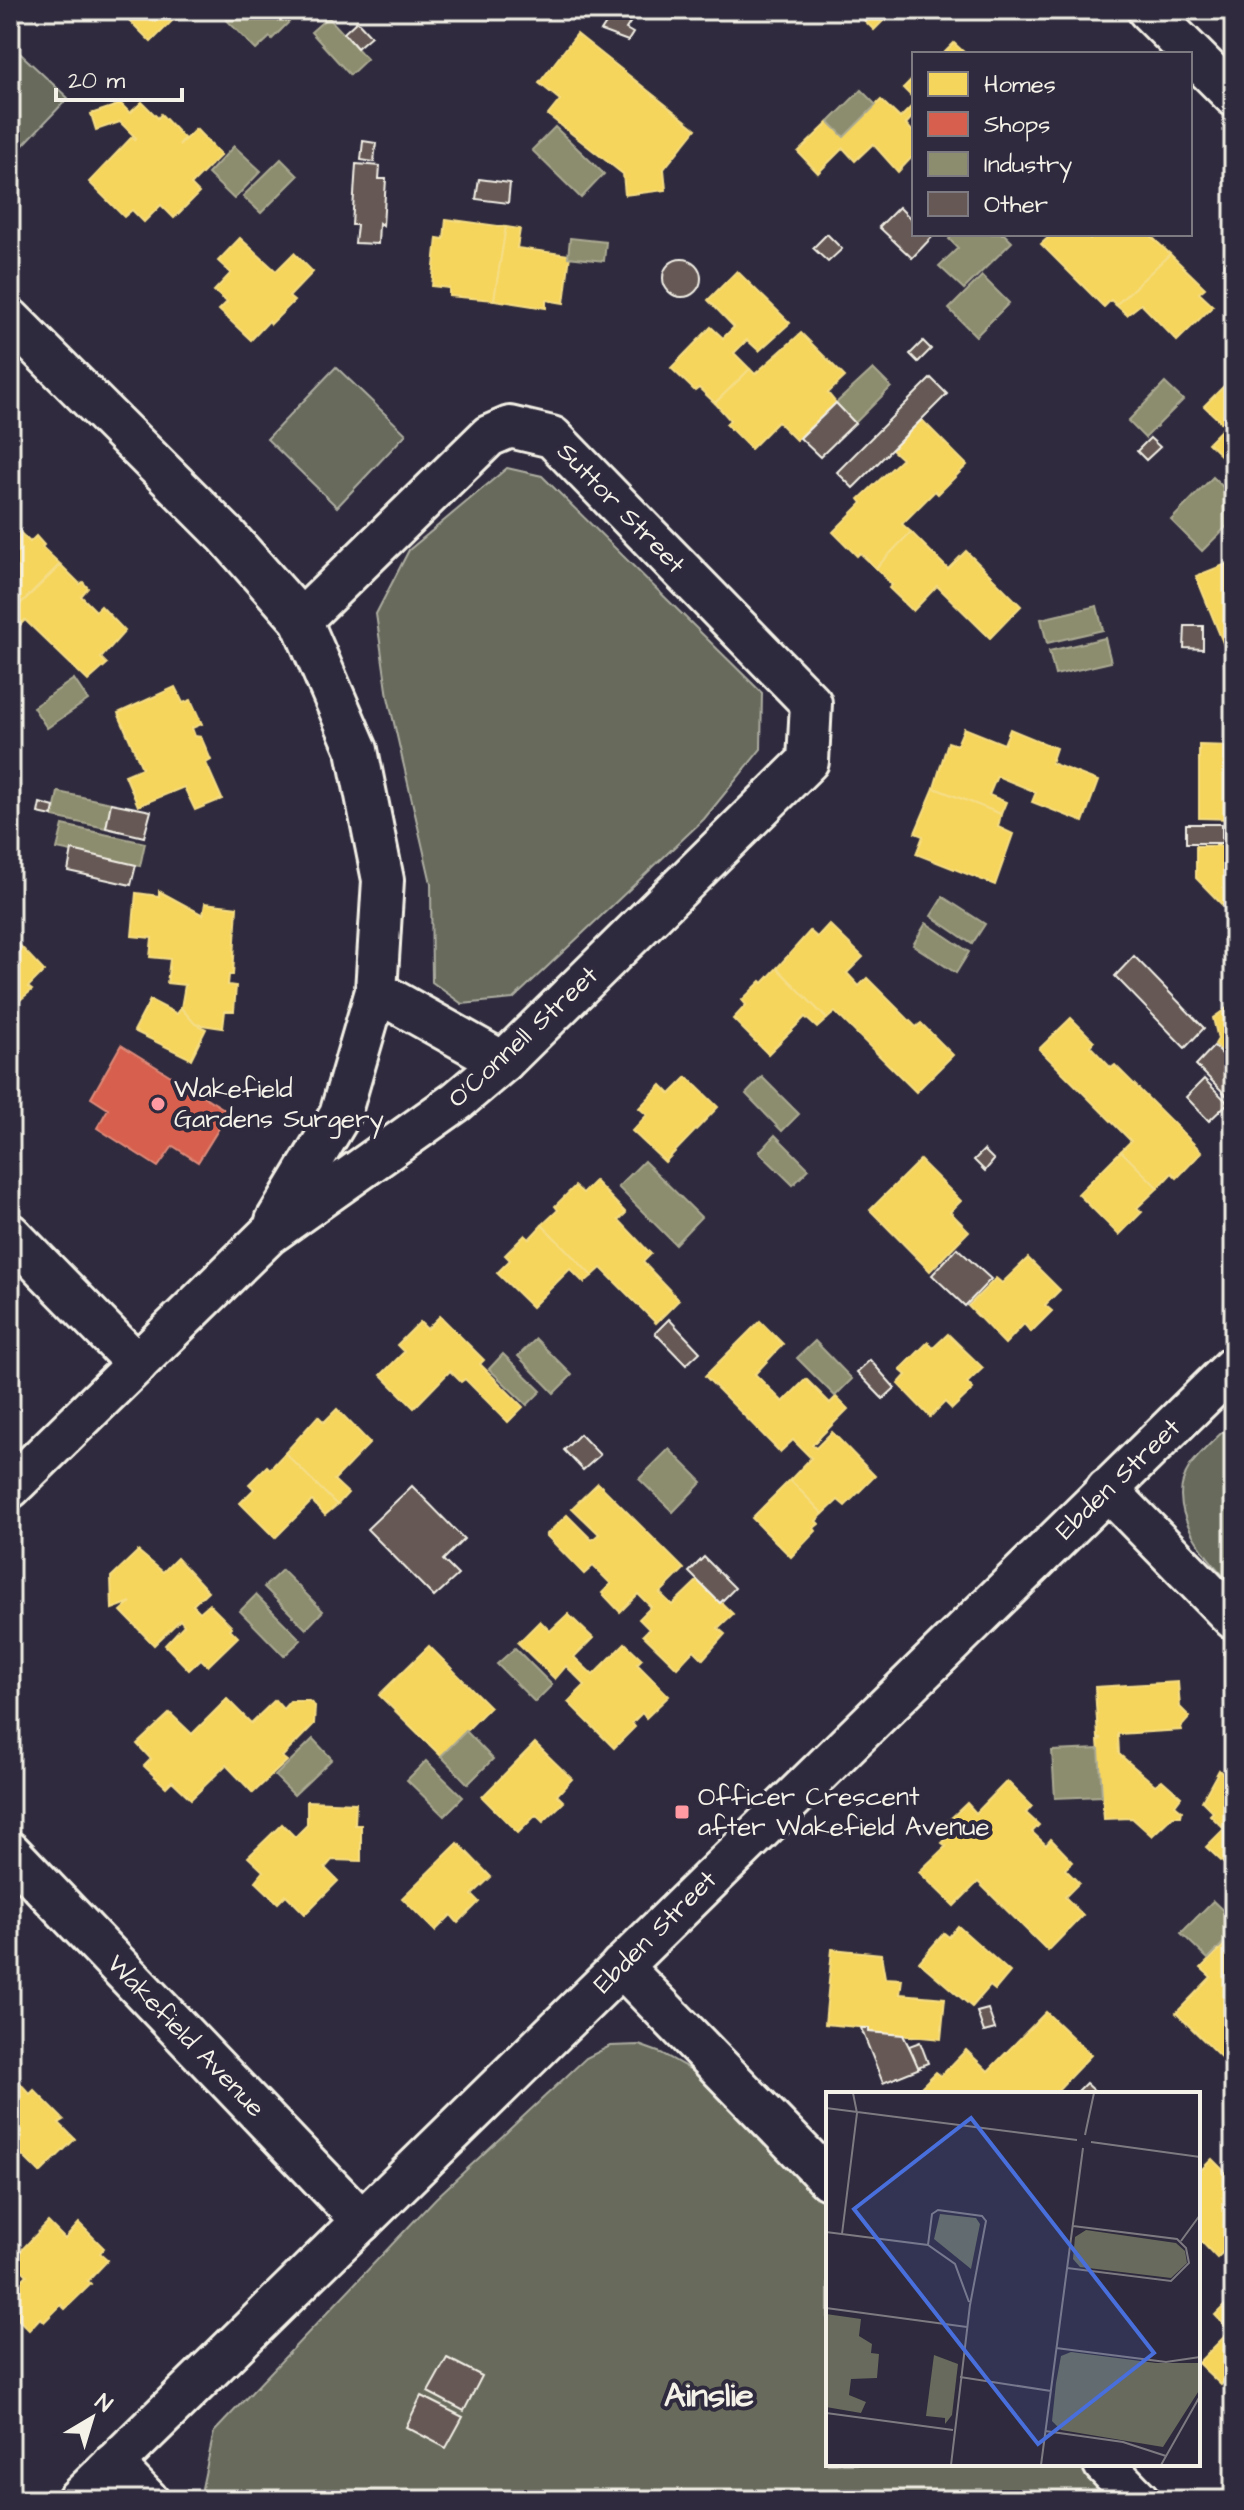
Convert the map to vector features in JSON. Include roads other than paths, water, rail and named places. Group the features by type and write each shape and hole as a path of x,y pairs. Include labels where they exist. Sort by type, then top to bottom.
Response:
{"street":[{"path":"1148,10 1190,52"},
{"path":"1192,54 1234,96"},
{"path":"10,319 226,535 301,620 357,750 383,880 376,991 340,1115 268,1235"},
{"name":"Suttor Street","path":"301,620 489,436 510,427 552,437 811,703 808,761"},
{"name":"O'Connell Street","path":"10,1488 268,1235 457,1101 503,1062 808,761"},
{"path":"376,991 503,1062"},
{"path":"10,1234 137,1364"},
{"name":"Ebden Street","path":"77,2500 1234,1366"},
{"path":"1107,1489 1234,1619"},
{"name":"Wakefield Avenue","path":"10,1852 362,2221"},
{"path":"621,1966 826,2177"},
{"path":"113,2464 148,2500"},
{"path":"1106,2466 1139,2500"}],"place":[{"name":"Wakefield Gardens Surgery","path":"158,1104"},
{"name":"Officer Crescent after Wakefield Avenue","path":"682,1812"}],"district":[{"name":"Ainslie","path":"709,2396"}]}
